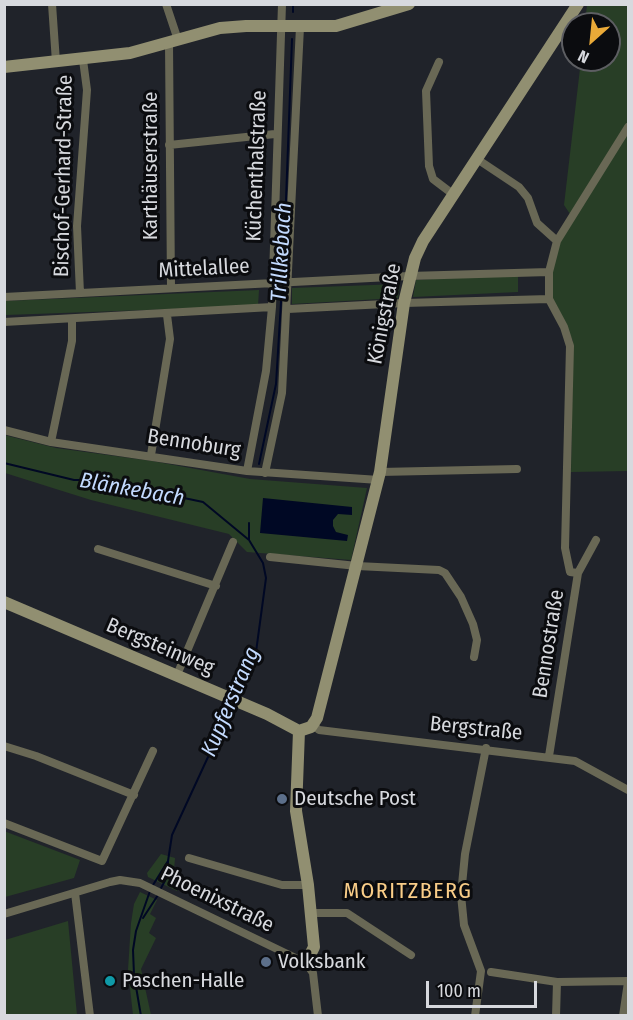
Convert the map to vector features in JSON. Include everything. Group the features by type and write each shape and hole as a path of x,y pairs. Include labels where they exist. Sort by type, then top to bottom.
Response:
{"street":[{"path":"52,4 56,62"},
{"name":"Karthäuserstraße","path":"166,4 173,42 169,145 171,288"},
{"name":"Küchenthalstraße","path":"247,471 266,371 272,307 275,134 282,4"},
{"path":"4,67 130,53 220,28 300,27 354,23 410,4"},
{"name":"Königstraße","path":"313,725 380,476 409,276 423,241 578,4"},
{"name":"Küchenthalstraße","path":"265,473 282,393 288,309 300,27"},
{"name":"Bischof-Gerhard-Straße","path":"80,292 77,226 87,90 83,60"},
{"path":"439,62 426,91 429,166 433,179 454,195"},
{"path":"288,309 549,299 549,272 557,241 628,127"},
{"path":"169,145 275,134"},
{"path":"477,159 519,187 528,198 537,223 557,241"},
{"name":"Mittelallee","path":"4,297 409,276 549,272"},
{"name":"Bennostraße","path":"549,299 564,327 570,346 565,548 570,572 578,573"},
{"name":"Mittelallee","path":"4,322 167,315 272,307"},
{"path":"151,455 170,339 167,315"},
{"path":"51,442 72,341 72,320"},
{"name":"Bennoburg","path":"4,430 51,442 265,473 380,476 517,469"},
{"name":"Bennostraße","path":"549,756 578,573 596,540"},
{"path":"177,675 233,542"},
{"path":"98,549 216,586"},
{"path":"270,557 357,566 439,570 445,573 461,597 473,624 477,640 474,657"},
{"name":"Bergsteinweg","path":"5,603 226,696 290,724 299,731"},
{"path":"313,725 299,731 296,811 312,914 314,947 306,963 313,973 318,1016"},
{"name":"Bergstraße","path":"313,725 319,730 486,748 575,761 628,790"},
{"path":"4,746 36,756 134,795"},
{"path":"475,1016 481,970 464,926 461,896 465,854 486,748"},
{"path":"4,823 102,861 153,751"},
{"path":"189,858 282,885 308,885"},
{"name":"Phoenixstraße","path":"4,914 110,882 127,880 146,885 306,963"},
{"path":"75,892 79,905 80,942 90,1016"},
{"path":"312,914 347,913 411,955"},
{"path":"491,972 557,982 628,981 623,1016"},
{"path":"556,1016 557,982"}],"green space":[{"path":"587,5 628,5 628,471 571,472 573,341 550,299 550,272 557,242 572,217 564,205 580,72 621,72 621,12 586,12"},
{"path":"518,274 518,292 413,297 416,280"},
{"path":"400,284 398,298 292,304 292,288"},
{"path":"259,290 258,306 6,315 5,301"},
{"path":"4,435 56,448 152,461 250,479 367,488 351,560 247,552 229,534 91,500 5,473"},
{"path":"4,831 80,860 74,878 5,897"},
{"path":"161,854 175,858 174,870 170,872 180,886 177,891 148,877 147,873"},
{"path":"140,892 157,900 150,914 156,918 149,933 156,938 141,969 151,1015 133,1015 128,970 131,923 134,904"},
{"path":"68,921 77,1015 5,1015 5,940"}],"water":[{"path":"263,498 352,507 352,515 338,514 333,520 336,532 348,535 347,541 260,533"}],"waterway":[{"name":"Trillkebach","path":"293,4 293,12"},
{"name":"Trillkebach","path":"283,280 292,39"},
{"name":"Trillkebach","path":"259,464 276,384 282,286"},
{"name":"Blänkebach","path":"4,463 74,480 93,480 122,486 151,496 203,502 249,540 263,563 266,578 256,652 235,697"},
{"name":"Trillkebach","path":"249,523 249,540"},
{"name":"Kupferstrang","path":"153,885 168,861 172,835 232,705"},
{"name":"Kupferstrang","path":"160,890 168,875 168,861"},
{"name":"Kupferstrang","path":"141,1016 134,975 133,950 136,931 150,891"},
{"name":"Kupferstrang","path":"143,918 158,895"}],"place":[{"name":"Deutsche Post","path":"282,799"},
{"name":"Volksbank","path":"266,962"},
{"name":"Paschen-Halle","path":"110,981"}],"district":[{"name":"MORITZBERG","path":"408,892"}]}
